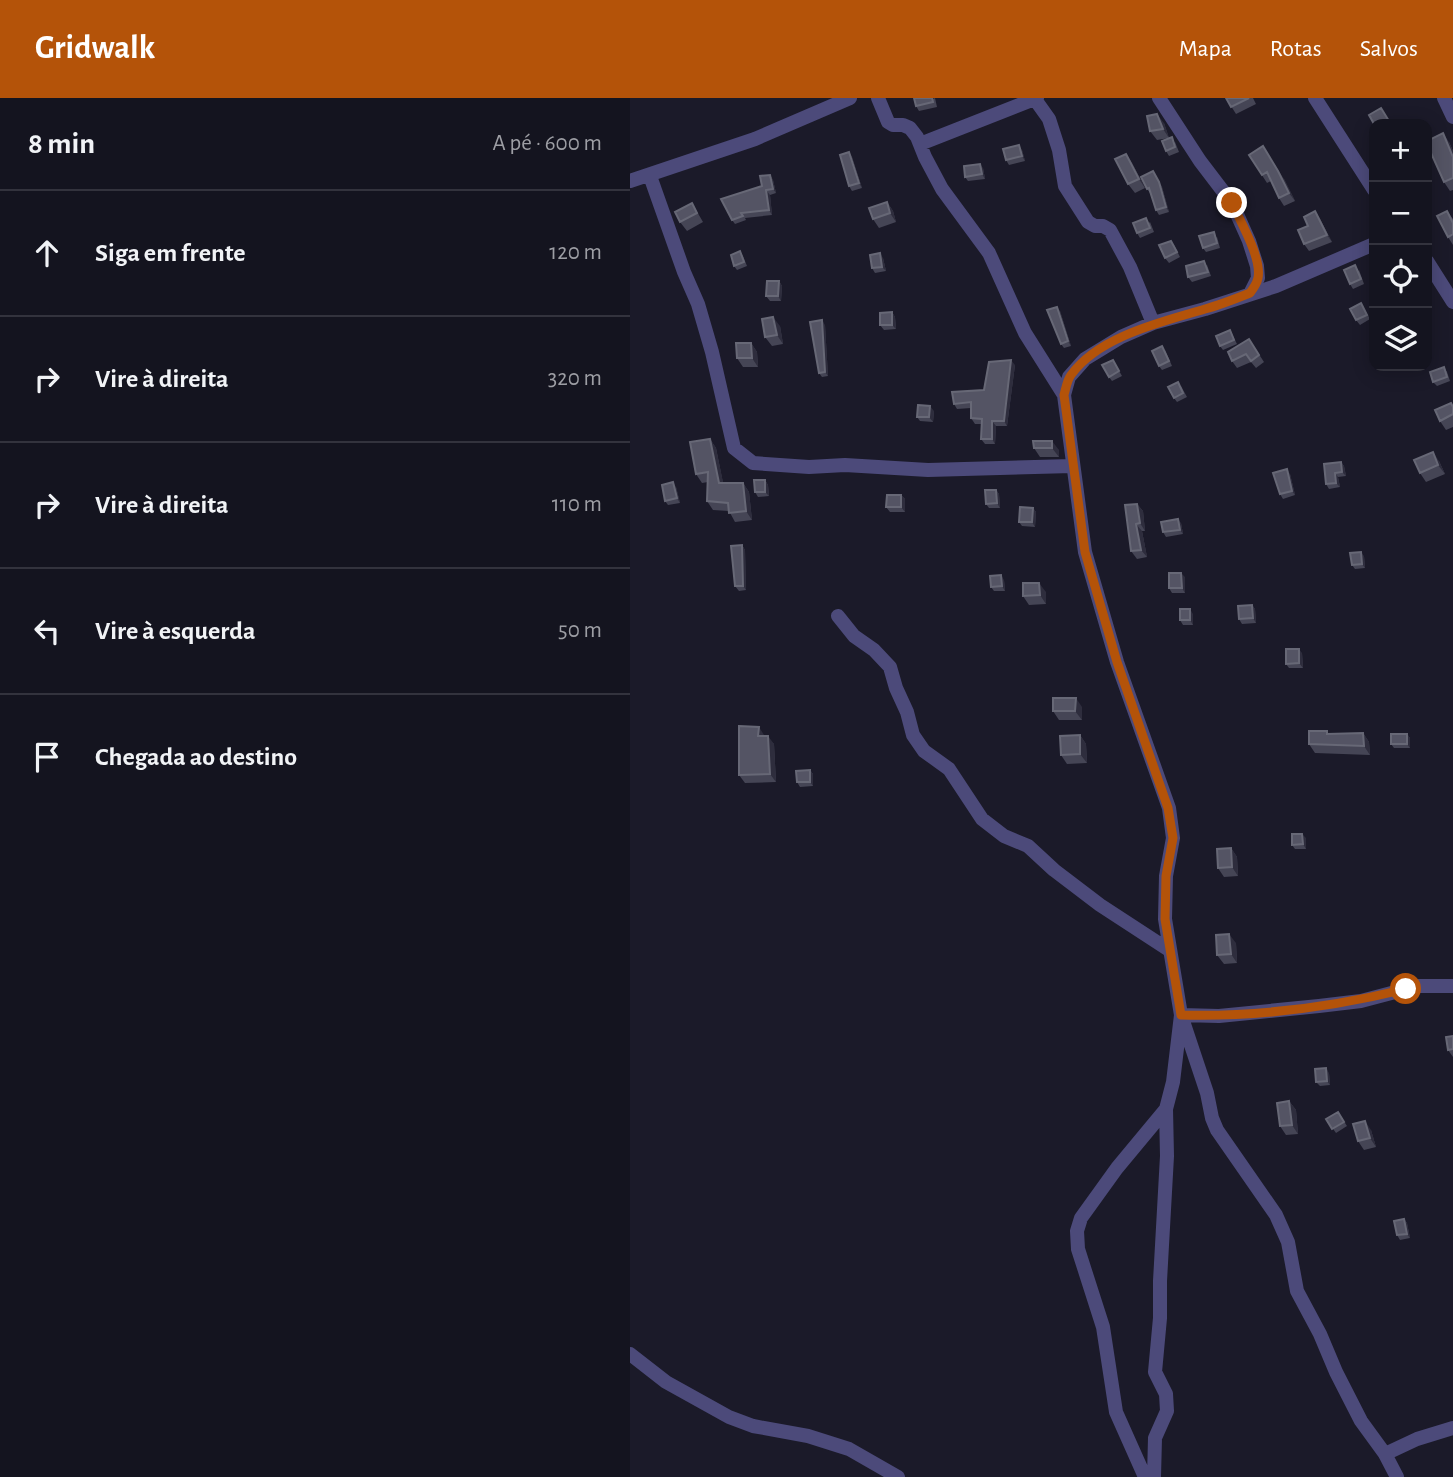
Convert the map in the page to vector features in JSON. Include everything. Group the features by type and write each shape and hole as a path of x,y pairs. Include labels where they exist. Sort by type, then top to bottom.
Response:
{"street":[{"path":"630,181 787,126 849,98"},
{"path":"878,98 888,122 910,128 942,189 989,253 1025,333 1064,395"},
{"path":"920,144 1035,98 1049,119 1059,150 1065,186 1088,222 1110,230 1130,267 1153,323"},
{"path":"1159,98 1236,213 1250,242 1258,278 1250,293"},
{"path":"1315,98 1369,182"},
{"path":"1444,98 1453,117"},
{"path":"650,176 698,304 734,448 753,463 809,467 845,464 928,470 1072,466"},
{"path":"1372,245 1276,286 1153,323 1121,337 1085,359 1069,377 1064,395 1085,552 1117,662 1168,808 1173,838 1166,876 1165,919 1169,950 1181,1015 1212,1118 1276,1215 1290,1252 1297,1291 1320,1334 1335,1372 1397,1477"},
{"path":"1432,269 1453,302"},
{"path":"838,616 854,636 874,650 890,667 913,735 924,751 949,769 982,819 1004,836 1028,846 1100,905 1169,950"},
{"path":"1181,1015 1219,1016 1306,1007 1361,1000 1418,986 1453,986"},
{"path":"1153,1477 1156,1438 1167,1410 1166,1394 1155,1372 1167,1156 1166,1109 1181,1015"},
{"path":"1145,1477 1116,1412 1102,1327 1078,1249 1077,1231 1081,1218 1110,1178 1166,1109"},
{"path":"630,1354 666,1382 729,1417 753,1426 808,1436 849,1449 898,1477"},
{"path":"1385,1454 1417,1439 1453,1428"}],"building":[{"path":"914,98 932,98 933,102 916,106"},
{"path":"1226,98 1249,98 1231,107"},
{"path":"1381,108 1388,119 1371,119 1369,115"},
{"path":"1157,114 1163,129 1150,131 1147,116"},
{"path":"1443,133 1453,157 1453,178 1444,182 1432,155 1432,138"},
{"path":"1172,137 1175,147 1166,151 1162,141"},
{"path":"1019,145 1022,156 1006,160 1003,149"},
{"path":"1263,146 1289,193 1279,198 1267,172 1262,175 1249,155"},
{"path":"849,152 859,183 849,186 840,155"},
{"path":"1126,154 1139,179 1128,184 1115,159"},
{"path":"980,164 982,174 965,177 964,166"},
{"path":"1153,171 1166,207 1156,210 1149,188 1147,189 1141,177"},
{"path":"770,175 773,189 766,190 769,210 741,213 743,216 732,220 721,199 762,186 760,176"},
{"path":"887,202 890,213 873,219 869,208"},
{"path":"692,203 697,213 680,222 675,212"},
{"path":"1315,211 1327,235 1304,244 1298,230 1308,226 1304,217"},
{"path":"1447,211 1453,223 1453,234 1448,237 1437,216"},
{"path":"1146,218 1150,228 1137,233 1133,223"},
{"path":"1214,232 1217,243 1203,248 1199,236"},
{"path":"1171,241 1177,252 1165,258 1159,245"},
{"path":"740,251 744,262 734,266 731,255"},
{"path":"880,253 882,267 872,268 870,255"},
{"path":"1204,261 1208,272 1188,277 1186,266"},
{"path":"1355,265 1361,279 1350,284 1344,270"},
{"path":"767,281 779,281 778,296 766,296"},
{"path":"1361,303 1367,315 1356,320 1350,309"},
{"path":"1057,307 1068,341 1061,344 1047,310"},
{"path":"892,312 892,325 880,325 880,313"},
{"path":"773,317 777,335 765,337 762,319"},
{"path":"822,320 825,372 819,373 810,322"},
{"path":"1230,330 1234,340 1220,346 1216,336"},
{"path":"1249,339 1259,355 1251,361 1246,354 1232,361 1228,352"},
{"path":"736,343 751,343 752,358 737,358"},
{"path":"1162,346 1169,361 1159,366 1152,351"},
{"path":"1011,360 1004,421 992,421 992,439 981,439 982,419 971,418 971,402 954,404 952,392 984,390 989,362"},
{"path":"1113,360 1119,371 1109,377 1102,365"},
{"path":"1444,367 1447,377 1433,382 1430,372"},
{"path":"1178,382 1183,393 1174,398 1168,387"},
{"path":"1451,403 1453,414 1440,421 1435,410"},
{"path":"918,405 930,406 929,417 917,417"},
{"path":"710,439 719,483 743,483 746,511 729,513 728,503 707,501 708,472 696,474 690,442"},
{"path":"1033,441 1052,441 1052,448 1034,448"},
{"path":"1433,452 1438,465 1420,473 1414,460"},
{"path":"1341,462 1342,472 1335,473 1336,483 1326,484 1324,464"},
{"path":"1287,469 1292,491 1280,494 1273,473"},
{"path":"754,480 765,480 765,492 755,492"},
{"path":"673,482 677,498 665,501 662,485"},
{"path":"985,490 996,490 997,503 986,504"},
{"path":"887,495 901,495 901,507 886,507"},
{"path":"1137,504 1140,523 1136,524 1141,550 1131,551 1125,505"},
{"path":"1020,507 1033,508 1032,522 1019,522"},
{"path":"1178,519 1180,530 1163,532 1161,522"},
{"path":"742,545 743,586 735,586 731,546"},
{"path":"1361,552 1362,564 1352,565 1350,553"},
{"path":"1169,573 1181,573 1182,588 1169,588"},
{"path":"1001,575 1002,586 991,587 990,576"},
{"path":"1023,583 1039,583 1040,595 1023,596"},
{"path":"1252,605 1253,618 1239,619 1238,606"},
{"path":"1180,609 1190,609 1190,620 1180,620"},
{"path":"1286,649 1299,649 1299,663 1286,664"},
{"path":"1053,698 1076,698 1075,711 1053,711"},
{"path":"739,726 759,727 758,736 768,736 770,774 739,775"},
{"path":"1309,731 1327,731 1327,734 1363,733 1364,746 1309,744"},
{"path":"1391,734 1407,734 1407,744 1391,744"},
{"path":"1080,735 1080,754 1061,755 1060,736"},
{"path":"810,770 810,782 797,782 796,771"},
{"path":"1292,834 1302,834 1303,844 1292,845"},
{"path":"1231,848 1232,867 1218,868 1217,849"},
{"path":"1229,934 1231,954 1217,955 1216,935"},
{"path":"1453,1036 1453,1049 1448,1050 1446,1037"},
{"path":"1326,1068 1327,1081 1316,1082 1315,1069"},
{"path":"1289,1101 1292,1125 1280,1126 1277,1103"},
{"path":"1338,1112 1344,1122 1332,1129 1326,1119"},
{"path":"1365,1121 1370,1138 1358,1141 1353,1124"},
{"path":"1404,1219 1407,1234 1397,1235 1394,1221"}],"route":[{"path":"1232,203 1250,242 1257,266 1258,278 1250,293 1153,323 1121,337 1085,359 1069,377 1064,395 1085,552 1117,662 1168,808 1173,838 1166,876 1165,919 1181,1015 1219,1016 1319,1006 1361,1000 1406,989"}]}
